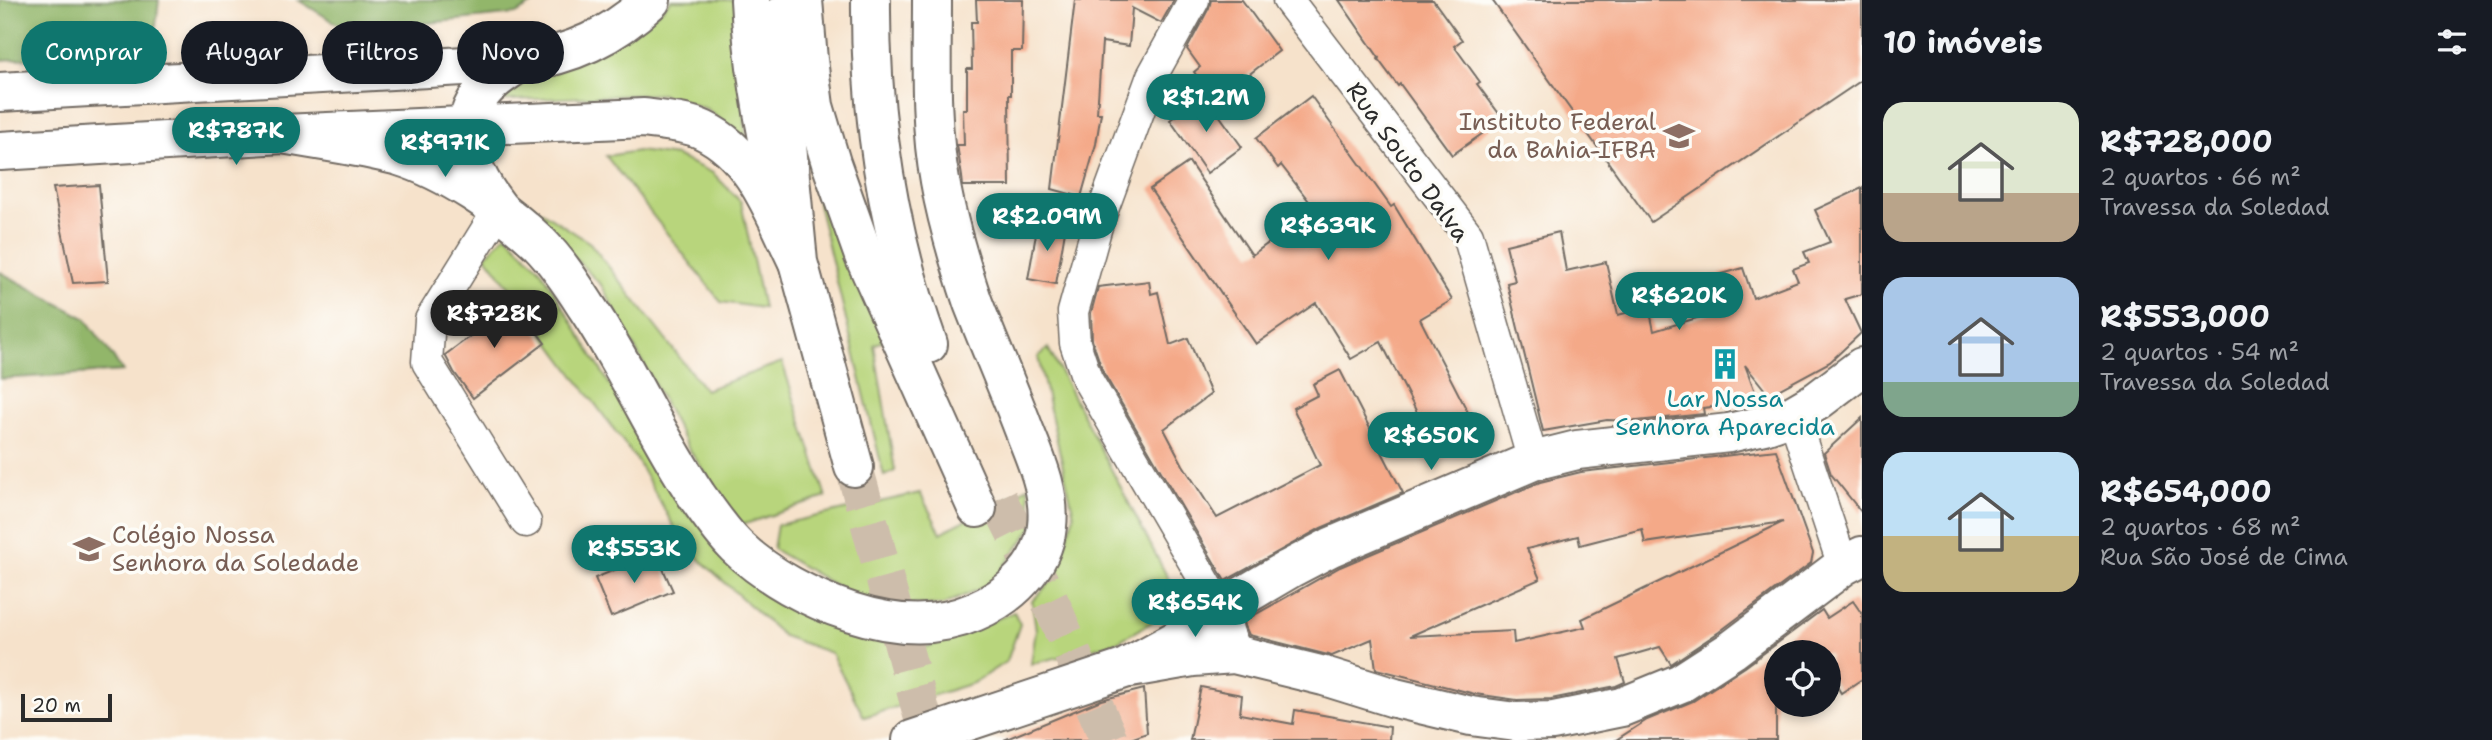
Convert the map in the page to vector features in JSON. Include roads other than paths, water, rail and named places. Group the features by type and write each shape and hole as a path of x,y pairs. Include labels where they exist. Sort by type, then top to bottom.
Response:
{"main road":[{"path":"564,53 617,28 651,0"},
{"path":"750,0 763,120 798,262 854,467"},
{"path":"780,0 782,103 798,262"},
{"path":"803,0 814,106 864,256 988,503 914,305 889,213 878,138 871,55 871,0"},
{"path":"826,0 829,71 852,218"},
{"path":"283,134 400,157 449,178 499,209 541,244 570,282 603,330 682,474 716,523 737,547 782,580 830,606 874,620 914,624 942,622 971,614 992,604 1009,591 1032,566 1042,546 1047,526 1044,484 973,302 940,182 933,125 932,0"},
{"path":"0,92 457,66"},
{"path":"489,84 471,110 467,144 471,164 479,181 499,209"},
{"path":"0,150 644,118 702,130 724,143 744,162 763,189 798,262"},
{"path":"1124,669 1186,635 1222,609 1289,569 1331,547 1532,461 1577,450 1730,433 1764,425 1793,415 1817,401 1862,367"},
{"path":"914,740 1124,669 1193,657 1234,654 1471,716 1516,722 1553,721 1622,707 1681,683 1732,650 1852,561"},
{"path":"1222,609 1221,622 1234,654"}],"street":[{"path":"1194,0 1152,76 1097,226 1073,313 1075,342 1087,379 1222,609"},
{"name":"Rua Souto Dalva","path":"1287,0 1468,235 1532,461"},
{"path":"499,209 430,320 427,362 526,522"},
{"path":"1793,415 1852,561"}],"tunnel":[{"path":"854,467 929,740"},
{"path":"998,499 1053,608 1109,740"}],"place":[{"name":"Instituto Federal da Bahia-IFBA","path":"1679,136"},
{"name":"Lar Nossa Senhora Aparecida","path":"1725,364"},
{"name":"Colégio Nossa Senhora da Soledade","path":"89,549"}]}
